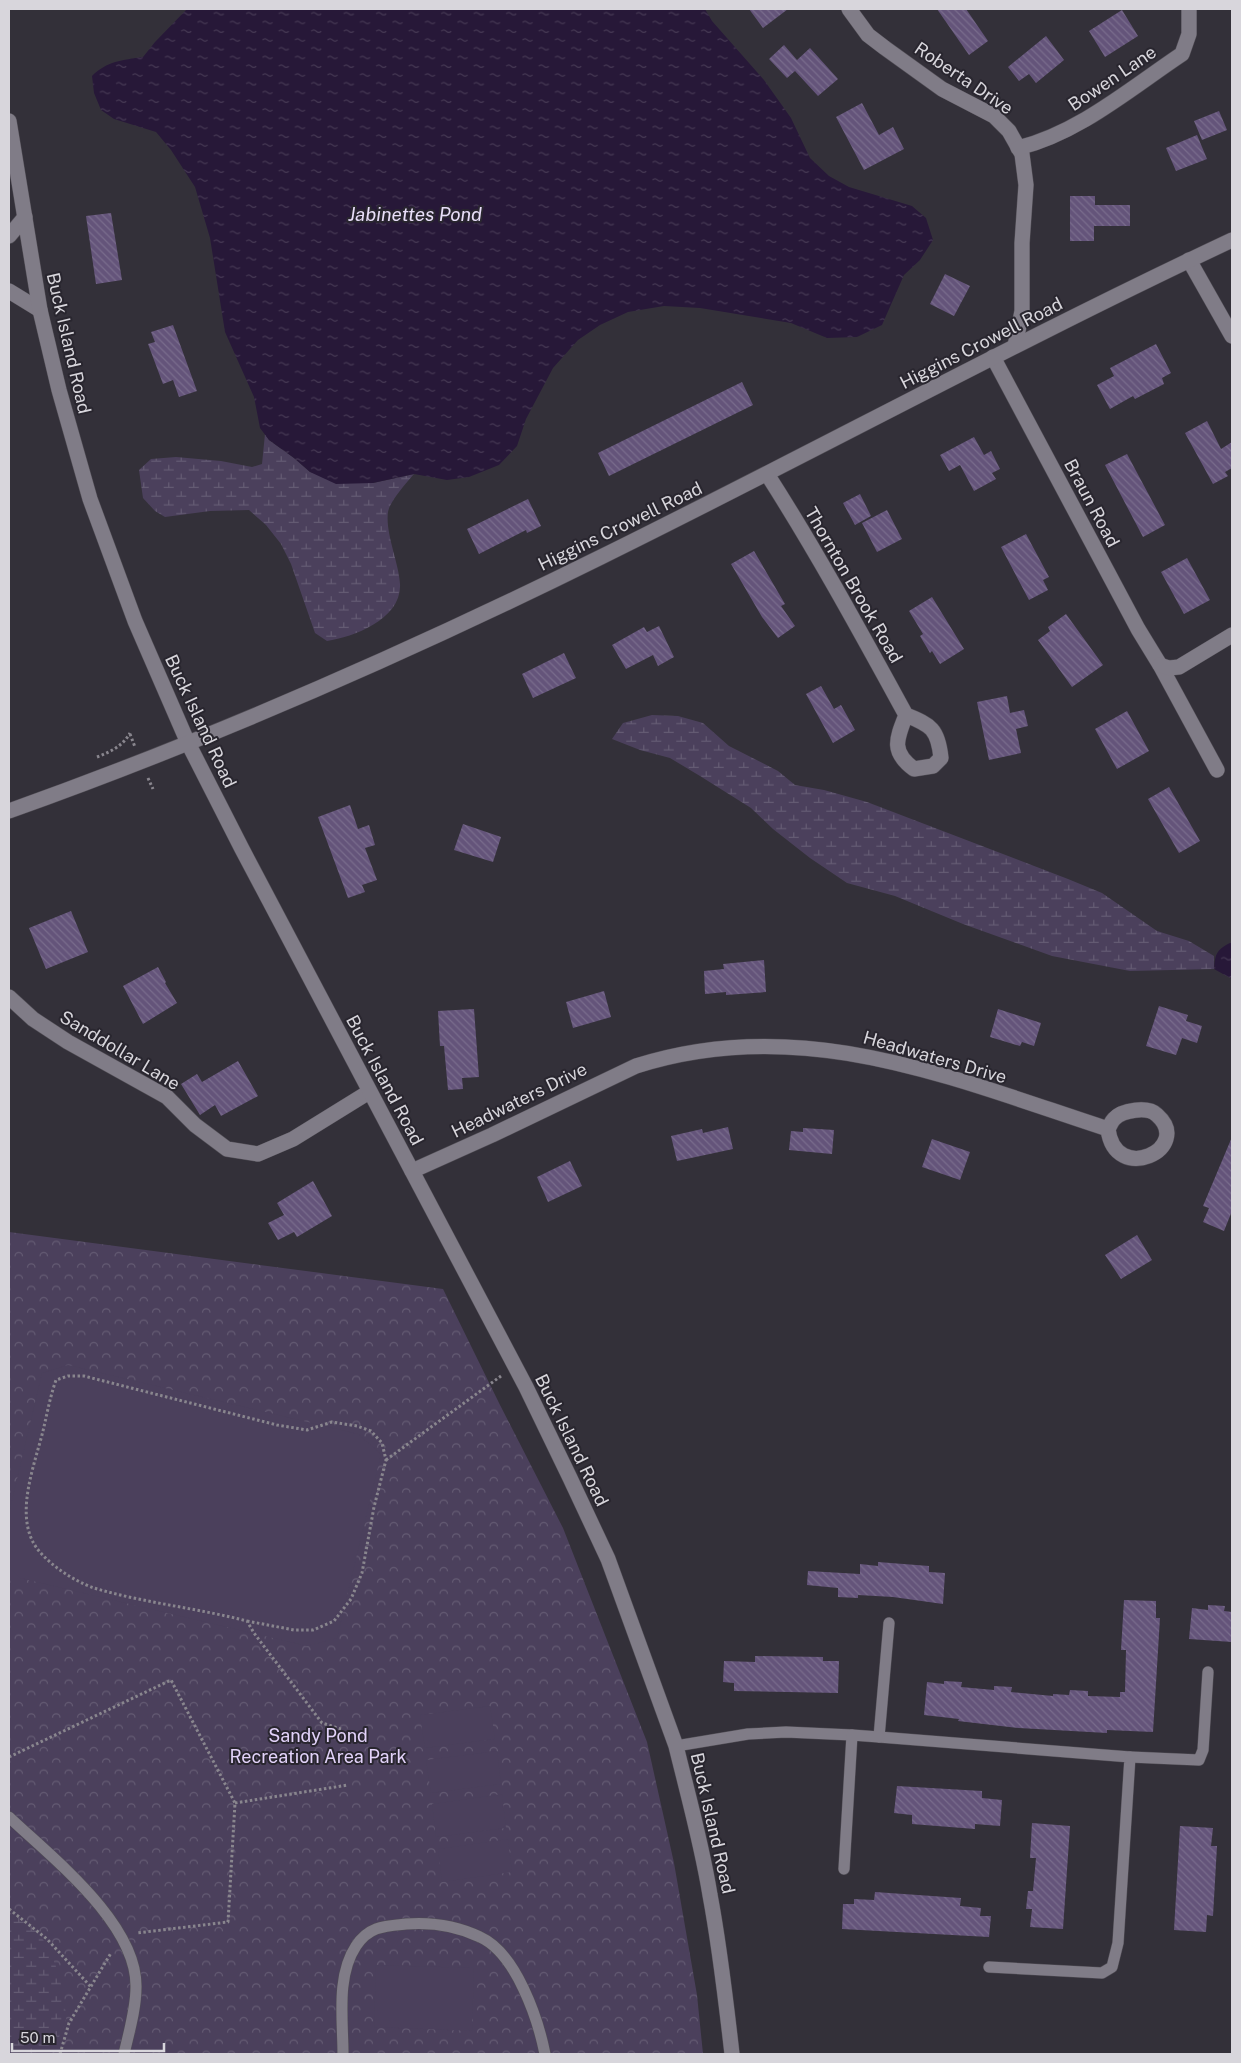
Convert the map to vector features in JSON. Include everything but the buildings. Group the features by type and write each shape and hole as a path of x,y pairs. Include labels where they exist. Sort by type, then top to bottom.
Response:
{"main road":[{"name":"Bowen Lane","path":"1018,148 1036,144 1070,129 1182,54 1189,34 1189,9"},
{"name":"Roberta Drive","path":"853,12 868,35 892,53 942,89 994,116 1009,131 1022,154 1026,185 1022,242 1022,311 1015,346"},
{"name":"Buck Island Road","path":"9,121 40,310 59,390 90,499 135,621 188,743 242,850 515,1366 608,1559 676,1746 710,1894 725,1988 732,2054"},
{"path":"9,236 25,217"},
{"name":"Higgins Crowell Road","path":"9,811 82,785 262,713 408,648 599,558 767,474 993,357 1232,240"},
{"path":"1189,260 1232,336"},
{"path":"9,291 40,310"},
{"name":"Braun Road","path":"993,357 1138,629 1160,665 1217,770"},
{"name":"Thornton Brook Road","path":"767,474 806,534 906,715"},
{"path":"1160,665 1169,668 1179,667 1232,635"},
{"name":"Sanddollar Lane","path":"9,997 33,1019 68,1042 166,1097 195,1124 227,1149 258,1154 293,1138 370,1092"},
{"name":"Headwaters Drive","path":"412,1171 636,1066 660,1058 703,1050 742,1046 777,1045 859,1054 907,1065 1108,1129"}],"lane":[{"path":"879,1737 889,1623"},
{"path":"676,1746 748,1734 786,1732 852,1735 1130,1757 1198,1760 1203,1750 1208,1672"},
{"path":"844,1869 852,1735"},
{"path":"989,1967 1102,1973 1112,1967 1118,1943 1130,1757"},
{"path":"9,1816 73,1878 111,1919 122,1936 133,1964 136,1986 132,2018 124,2054"},
{"path":"343,2054 343,1988 348,1964 356,1946 371,1930 421,1923 447,1925 482,1937 498,1951 512,1969 528,1997 545,2054"}],"path":[{"path":"94,759 111,752 126,740 130,733"},
{"path":"386,1460 515,1366"},
{"path":"68,1376 84,1376 185,1403 307,1430 332,1422 357,1426 371,1431 382,1443 386,1460 374,1507 362,1573 351,1599 334,1622 312,1630 294,1630 247,1621 93,1588 73,1579 43,1555 32,1540 27,1519 27,1493 56,1380 68,1376"},
{"path":"247,1621 322,1723 340,1729"},
{"path":"9,1757 171,1680 235,1803 228,1922 122,1936 69,2023 60,2054"},
{"path":"235,1803 348,1785"},
{"path":"9,1909 47,1938 91,1987"}],"green space":[{"path":"265,434 269,440 310,472 373,483 414,474 395,497 388,512 388,529 399,576 399,596 385,616 374,624 350,635 327,641 315,633 291,564 281,544 266,525 249,510 210,511 165,517 155,511 143,498 139,470 151,459 176,457 221,461 252,467 262,464"},
{"path":"652,715 678,716 703,723 729,746 778,771 795,785 824,790 867,802 1102,893 1157,931 1189,941 1214,956 1214,969 1130,971 1052,956 963,924 895,896 847,883 810,858 773,829 751,808 700,776 670,758 640,750 612,739 623,723"},
{"name":"Sandy Pond Recreation Area Park","path":"9,1232 443,1289 563,1528 647,1742 674,1863 697,1995 703,2054 9,2054"},
{"path":"68,1365 358,1434 381,1454 337,1638 307,1646 20,1578 9,1567 9,1513 42,1373"},
{"path":"490,1706 495,1739 425,1748 420,1715"},
{"path":"497,1751 501,1784 431,1793 426,1760"},
{"path":"502,1794 506,1828 436,1837 432,1804"},
{"path":"508,1839 512,1872 442,1882 438,1849"},
{"path":"9,1911 21,1917 40,1936 54,1960 62,1987 66,2019 64,2027 49,2054 9,2054"},
{"path":"376,1965 474,1968 472,2031 374,2027"}],"water":[{"name":"Jabinettes Pond","path":"187,9 705,9 712,21 764,80 791,118 810,158 829,176 849,187 912,206 926,218 933,240 920,260 904,275 882,325 857,337 827,338 791,323 700,308 664,306 628,312 600,325 578,340 553,368 526,419 517,446 499,465 469,477 447,480 414,474 373,483 336,484 310,472 269,440 260,428 254,397 225,332 210,238 195,187 171,150 156,132 114,119 101,110 94,93 92,76 109,64 143,57"},
{"path":"1232,942 1232,979 1214,969 1218,952"}]}
